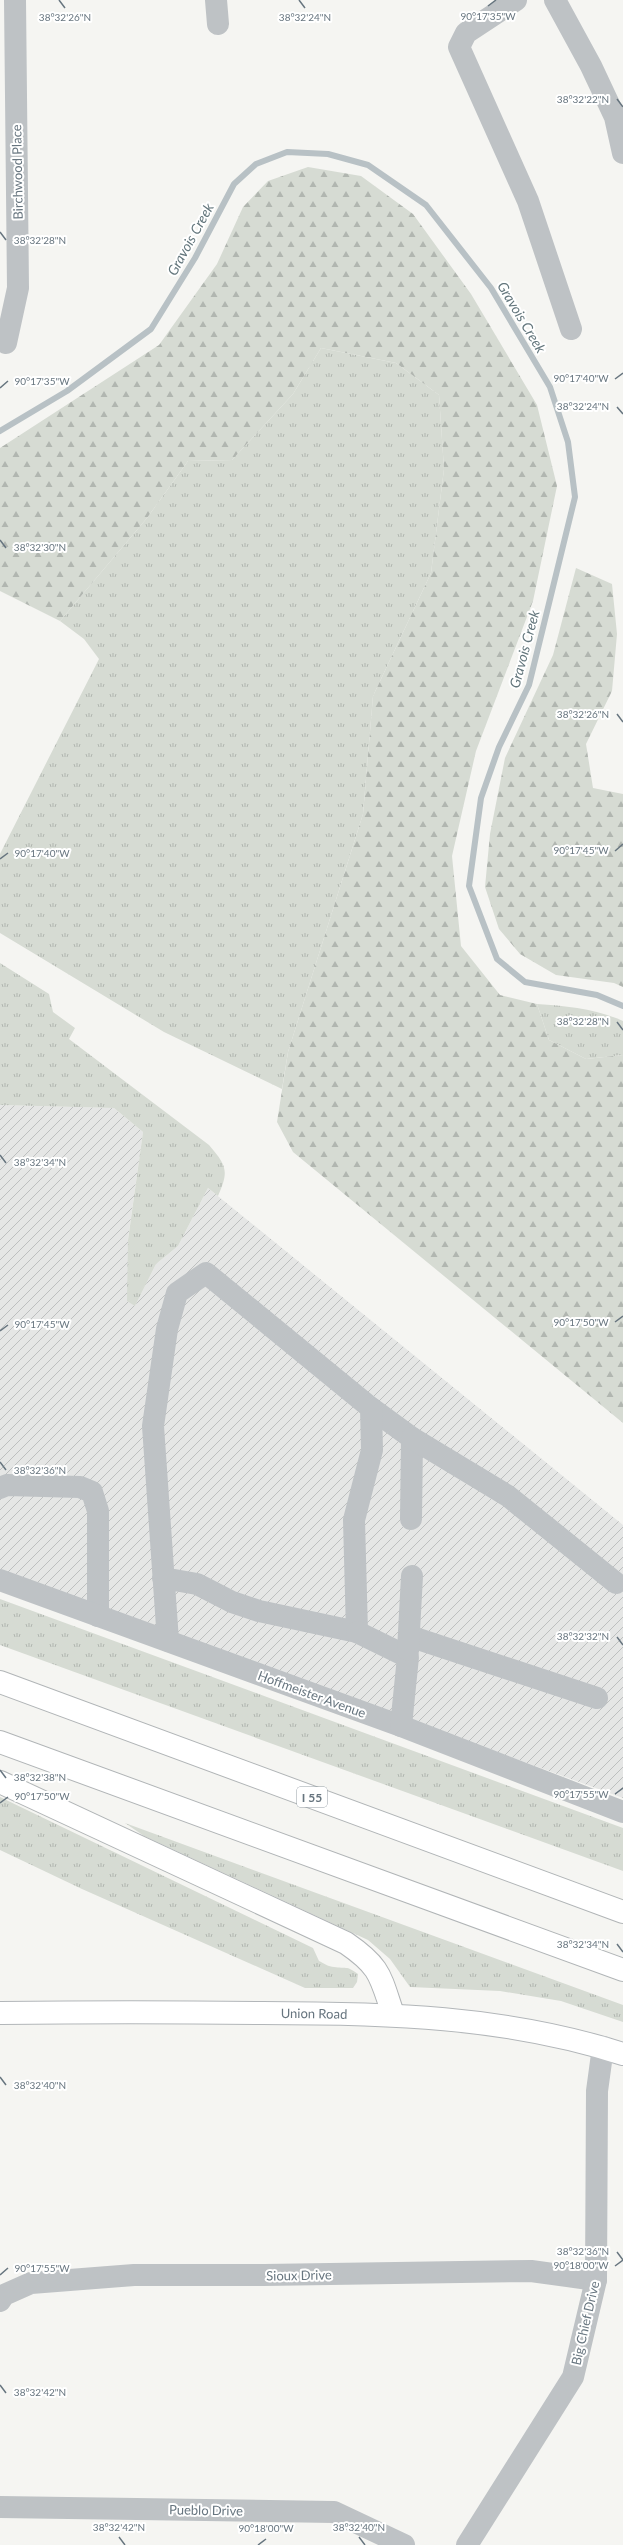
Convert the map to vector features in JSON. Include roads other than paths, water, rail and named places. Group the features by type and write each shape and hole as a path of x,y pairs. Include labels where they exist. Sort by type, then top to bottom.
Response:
{"main road":[{"name":"I 55","path":"0,1682 623,1912"},
{"path":"0,1742 623,1970"},
{"path":"0,1782 346,1943 369,1959 380,1976 393,2014"},
{"name":"Union Road","path":"0,2013 393,2014 489,2022 532,2030 613,2050"}],"street":[{"name":"Birchwood Place","path":"6,343 18,288 15,0"},
{"path":"216,0 218,24"},
{"path":"516,0 466,33 459,47 528,201 571,329"},
{"path":"555,0 619,117 623,153"},
{"path":"168,1641 153,1426 167,1329 177,1293 206,1273 371,1408 412,1438 508,1496 616,1583"},
{"path":"357,1632 354,1520 372,1450 371,1408"},
{"path":"411,1519 412,1438"},
{"path":"0,1488 7,1485 80,1487 92,1492 98,1511 98,1616"},
{"path":"402,1726 412,1576"},
{"path":"164,1578 197,1584 232,1602 259,1611 357,1632 597,1698"},
{"name":"Hoffmeister Avenue","path":"0,1580 402,1726 623,1812"},
{"name":"Big Chief Drive","path":"467,2545 573,2377 596,2280 597,2091 613,2050"},
{"name":"Sioux Drive","path":"2,2298 31,2283 134,2274 264,2275 531,2271 596,2280"},
{"name":"Pueblo Drive","path":"0,2507 334,2512 404,2545"}],"waterway":[{"name":"Gravois Creek","path":"0,431 67,391 151,329 195,258 234,184 256,164 287,152 328,154 368,165 426,205 491,288 550,387 568,442 575,497 529,685 499,747 481,798 469,886 497,959 525,982 597,995 623,1006"}]}
